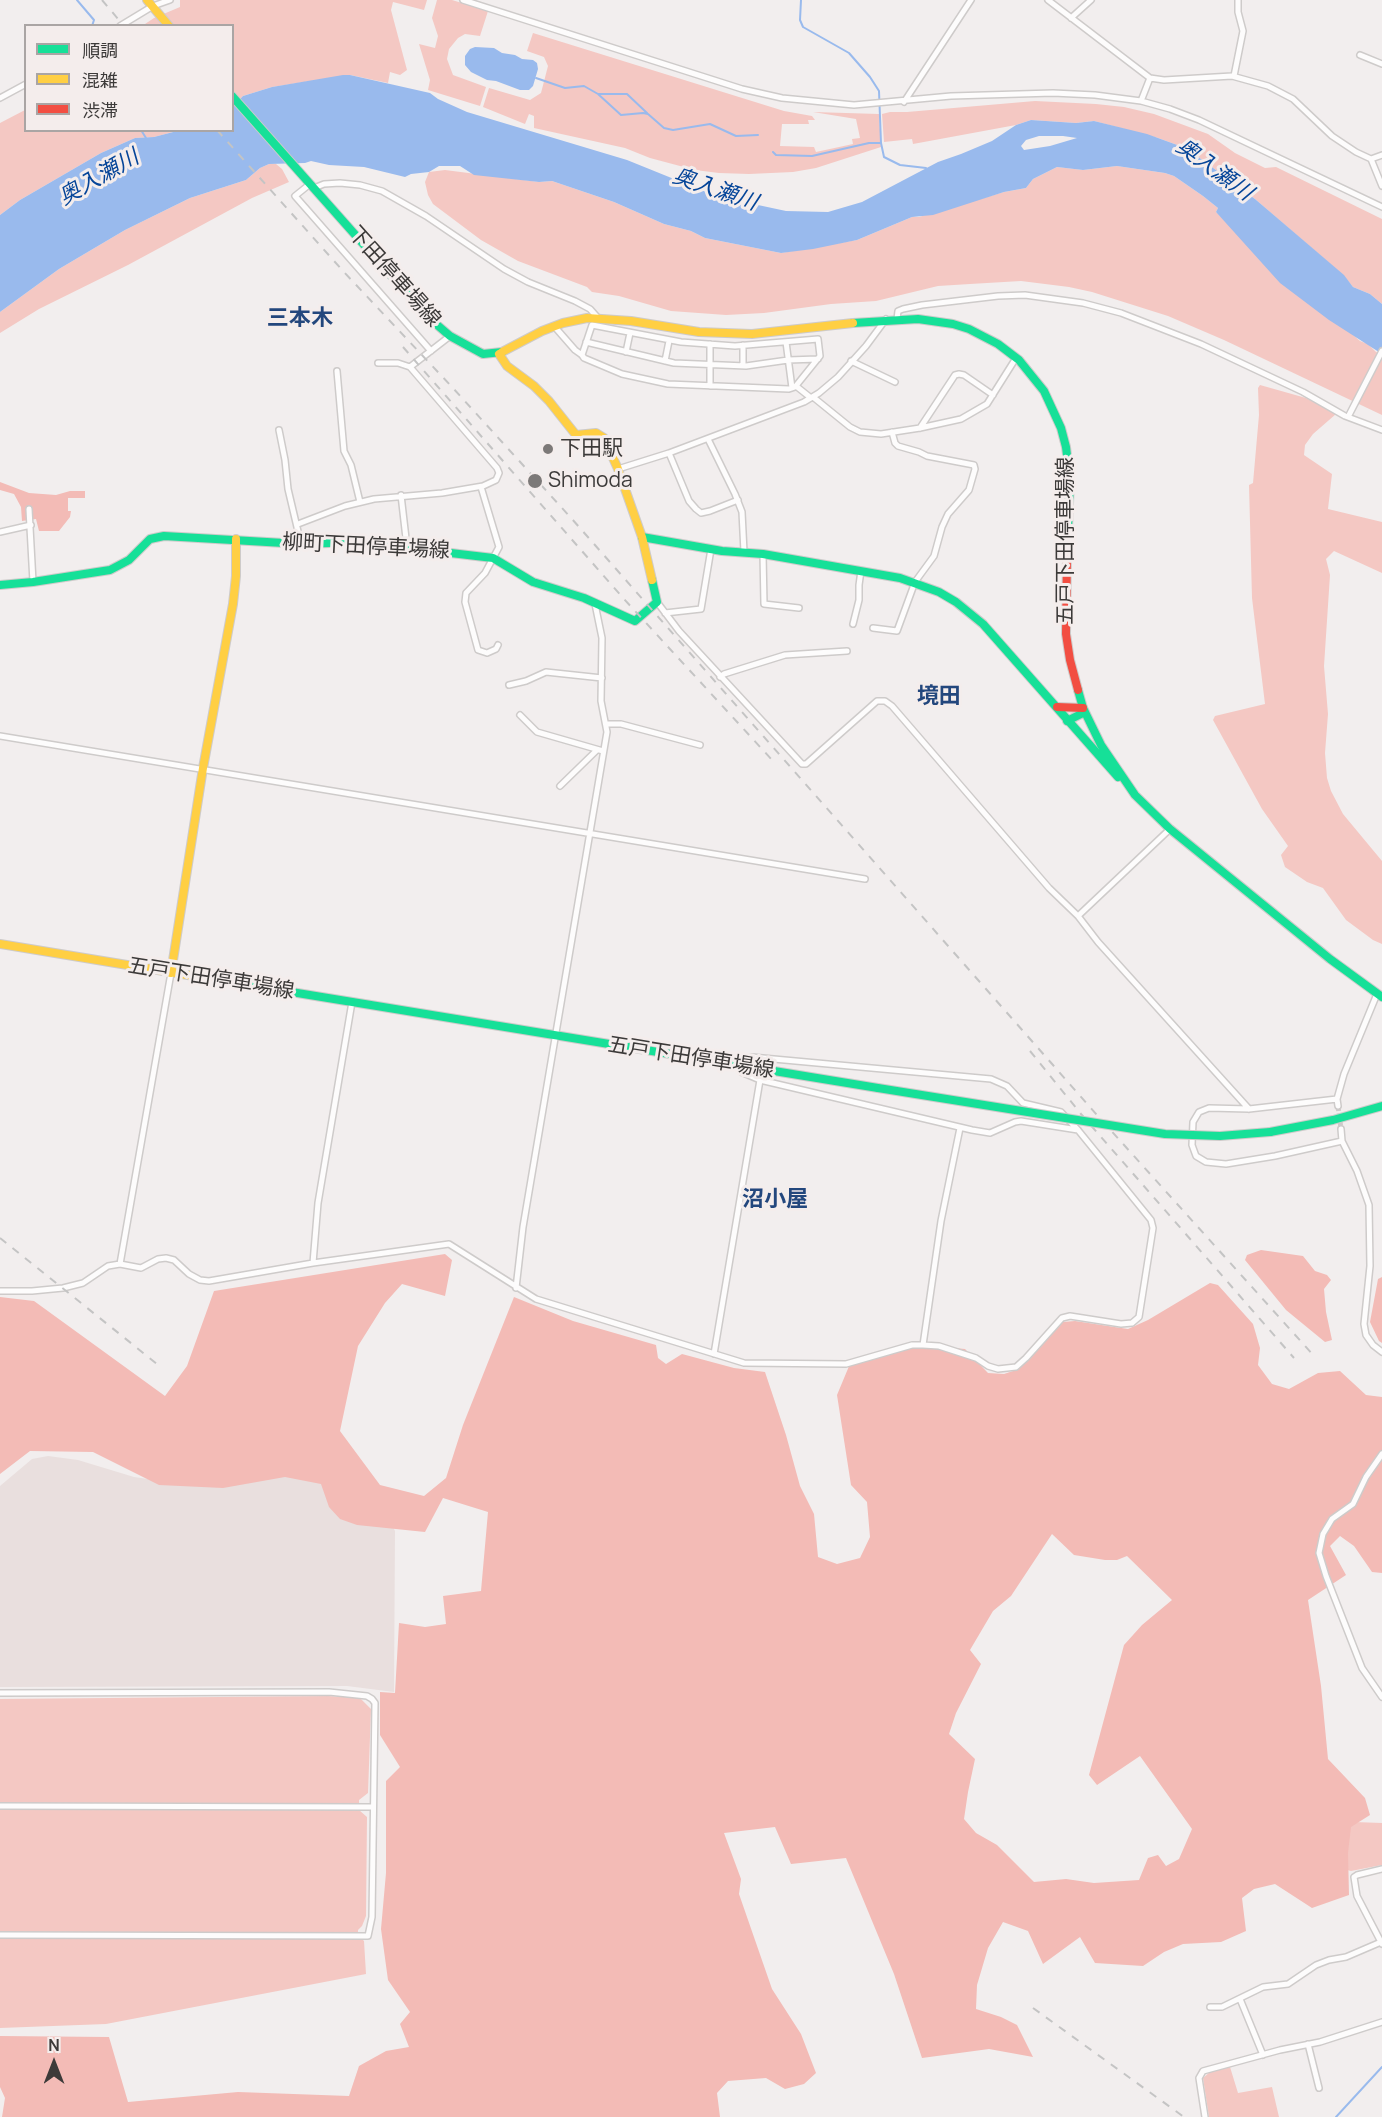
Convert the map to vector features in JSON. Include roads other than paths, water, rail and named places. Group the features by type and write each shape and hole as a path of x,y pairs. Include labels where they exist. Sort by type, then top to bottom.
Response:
{"main road":[{"path":"152,5 168,24"},
{"name":"下田停車場線","path":"234,98 429,318 450,336 483,354 499,354"},
{"name":"五戸下田停車場線","path":"499,354 554,326 574,320 598,318 699,332 743,334 886,319 935,320 961,327 998,344 1017,358 1044,391 1054,410 1066,447 1070,499 1065,603 1066,634 1070,660 1084,710 1101,745 1135,795 1170,830 1379,996"},
{"path":"499,354 507,366 534,386 549,401 571,431 576,435 600,434 604,438 618,469 642,537 657,602"},
{"name":"柳町下田停車場線","path":"0,585 110,570 129,560 150,539 155,537 236,539 301,544 358,543 493,558 532,582 584,598 635,621 657,602"},
{"path":"642,537 711,549 764,554 861,571 915,582 939,592 956,602 975,618 1057,707 1113,774 1125,782"},
{"path":"171,973 203,768 233,604 236,539"},
{"path":"1057,707 1084,710"},
{"path":"1067,721 1084,710"},
{"name":"五戸下田停車場線","path":"0,944 740,1067 1165,1134 1220,1136 1270,1132 1333,1120 1382,1106"}],"street":[{"path":"123,24 152,5 170,0"},
{"path":"463,0 742,89 782,98 854,105 951,96 1018,93 1095,95 1141,101 1199,120 1382,207"},
{"path":"904,102 971,0"},
{"path":"1048,0 1150,78 1164,80 1233,76 1268,86 1293,99 1332,136 1371,159 1382,186"},
{"path":"1071,18 1091,0"},
{"path":"1233,76 1243,31 1238,12 1238,0"},
{"path":"1360,55 1382,64"},
{"path":"1141,101 1150,78"},
{"path":"0,98 24,85"},
{"path":"1371,159 1382,155"},
{"path":"431,351 295,196 310,183 360,185 382,191 426,216 504,269 528,282 575,301 590,309 598,318"},
{"path":"897,319 898,311 912,307 998,296 1025,295 1083,303 1121,313 1211,348 1382,430"},
{"path":"618,469 708,439 812,398 838,377 866,346 886,319"},
{"path":"582,356 592,325 669,341 710,344 743,345 818,339 820,356 794,387"},
{"path":"554,326 582,356 622,374 668,384 794,387 850,427 860,432 881,434 961,419 972,414 987,404 1017,358"},
{"path":"626,352 630,333"},
{"path":"411,367 450,336"},
{"path":"665,361 669,341"},
{"path":"586,342 665,361 743,366 818,359"},
{"path":"786,342 794,387"},
{"path":"710,344 710,386"},
{"path":"743,345 743,366"},
{"path":"1350,415 1382,351"},
{"path":"851,361 895,382"},
{"path":"298,524 360,502 400,495 442,493 481,487 496,480 499,473 496,468 411,367 398,363 378,363"},
{"path":"338,371 344,451 351,465 360,502"},
{"path":"920,428 955,375 964,375 993,395"},
{"path":"279,430 288,489 301,544"},
{"path":"873,628 897,631 915,582 934,556 948,514 969,490 975,469 974,465 927,456 898,446 892,432"},
{"path":"708,439 738,500 744,520 744,552"},
{"path":"669,453 689,501 701,513 738,500"},
{"path":"481,487 499,547 485,573 466,593 465,602 478,650 482,653 488,652 496,649 498,645"},
{"path":"400,495 406,547"},
{"path":"29,509 33,582"},
{"path":"0,532 31,525"},
{"path":"665,613 701,609 711,549"},
{"path":"764,554 764,603 799,608"},
{"path":"853,624 860,600 861,571"},
{"path":"657,602 720,677 802,764 806,764 877,701 885,701 1049,888 1078,916 1098,942 1249,1108"},
{"path":"516,1288 523,1227 603,751 606,724 602,715 602,638 595,604"},
{"path":"720,677 785,655 847,651"},
{"path":"509,685 546,672 602,678"},
{"path":"520,715 537,732 603,751"},
{"path":"606,724 621,724 700,745"},
{"path":"0,736 865,879"},
{"path":"560,786 597,750"},
{"path":"1078,916 1170,830"},
{"path":"120,1264 171,973"},
{"path":"1338,1106 1337,1099 1344,1074 1379,996"},
{"path":"313,1263 318,1203 352,1002"},
{"path":"0,1291 63,1288 83,1282 108,1266 120,1264 141,1268 158,1259 166,1258 174,1260 189,1274 200,1280 209,1281 313,1263 449,1244 536,1299 744,1363 846,1364 923,1345 939,1346 958,1352 998,1369 1016,1366 1062,1318 1070,1316 1121,1324 1132,1323 1139,1317 1153,1228 1151,1220 1078,1130 1061,1112 1023,1103 1007,1086 991,1079 752,1057 744,1058 740,1067 744,1075 760,1080 960,1128 990,1133 1021,1121 1078,1130"},
{"path":"714,1354 760,1080"},
{"path":"1337,1099 1249,1108 1209,1108 1199,1112 1191,1128 1192,1145 1196,1156 1206,1162 1226,1164 1342,1141"},
{"path":"923,1345 941,1221 960,1128"},
{"path":"1341,1129 1342,1141 1357,1171 1369,1205 1370,1266 1364,1324 1366,1335 1372,1345 1382,1352"},
{"path":"1382,1454 1353,1504 1332,1520 1323,1534 1319,1553 1362,1668 1382,1697"},
{"path":"0,1693 329,1692 367,1696 375,1704 372,1917 368,1936 0,1935"},
{"path":"0,1806 372,1807"},
{"path":"1210,2007 1222,2007 1263,1987 1288,1984 1316,1965 1346,1957 1382,1943 1357,1896 1354,1877 1382,1869"},
{"path":"1240,1999 1263,2055"},
{"path":"1205,2117 1199,2078 1201,2072 1382,2022"},
{"path":"1308,2044 1318,2088"}],"water":[{"path":"494,48 502,53 533,60 537,63 538,69 533,86 529,90 520,90 487,80 471,72 465,65 465,56 470,49"},
{"name":"奥入瀬川","path":"350,75 430,93 467,112 627,160 716,196 786,211 828,212 862,202 938,162 992,141 1016,125 1031,120 1076,123 1094,121 1147,134 1180,146 1255,199 1344,275 1353,287 1370,294 1382,304 1382,354 1329,320 1280,283 1216,212 1218,208 1203,196 1174,176 1117,166 1083,170 1057,167 1033,179 1026,188 1004,192 933,215 912,217 857,240 781,253 705,238 691,231 664,224 614,202 552,181 539,182 474,175 460,166 439,166 429,172 405,177 364,167 329,165 311,161 269,164 260,168 246,180 190,198 125,230 59,269 0,312 0,215 20,200 101,153 135,138 154,137 173,132 234,132 234,105 243,96 272,87","holes":["1039,136 1077,138 1050,146 1024,150 1021,146 1026,140"]}],"waterway":[{"path":"77,0 94,20 93,24"},
{"path":"801,0 800,20 803,27 849,53 879,91 881,143 884,157 900,165 926,168"},
{"path":"536,78 565,88 584,86 598,94 621,115 648,114 664,128 673,130 710,124 736,136 758,135"},
{"path":"598,94 627,94 647,113"},
{"path":"142,132 146,138"},
{"path":"773,152 776,155 812,156 869,143 881,143"},
{"path":"1336,2117 1382,2067"}],"tunnel":[{"path":"1338,1106 1341,1129"}],"railway":[{"path":"102,0 122,24"},
{"path":"219,132 343,271 572,519 1097,1115 1315,1357"},
{"path":"403,347 624,599 773,761"},
{"path":"1030,1051 1081,1114 1294,1358"},
{"path":"0,1238 157,1364"},
{"path":"1033,2008 1184,2117"}],"place":[{"name":"下田駅","path":"548,449"},
{"name":"Shimoda","path":"535,481"}],"district":[{"name":"三本木","path":"300,319"},
{"name":"境田","path":"939,697"},
{"name":"沼小屋","path":"775,1200"}]}
